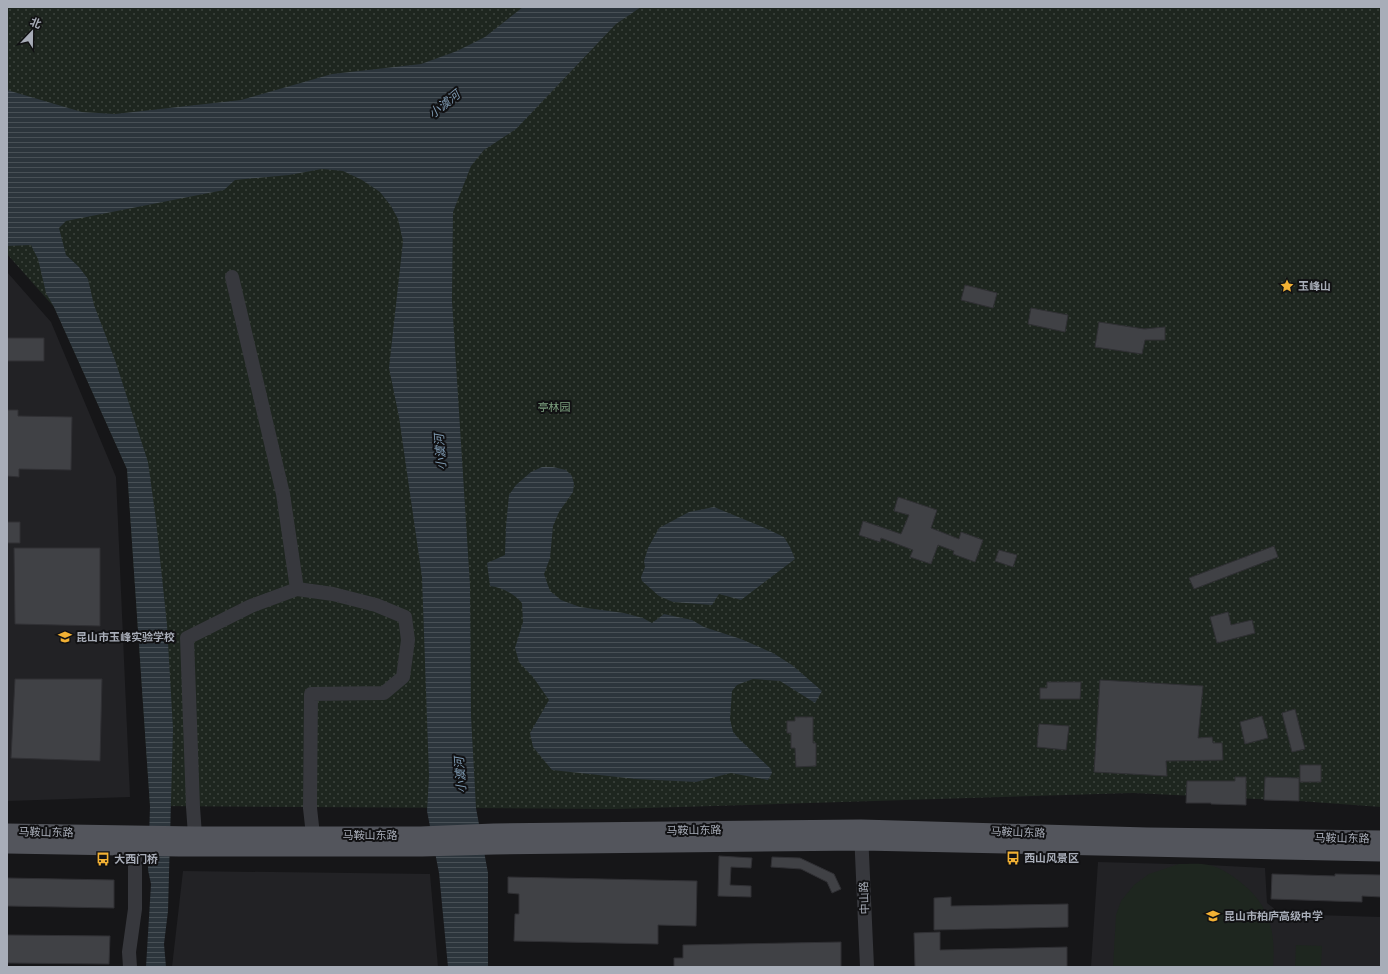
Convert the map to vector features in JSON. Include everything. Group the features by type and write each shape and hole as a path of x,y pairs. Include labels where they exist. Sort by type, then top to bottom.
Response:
{"main road":[{"name":"马鞍山东路","path":"7,832 313,835 421,842"},
{"name":"马鞍山东路","path":"7,846 135,847 421,842 494,839 862,835 1381,839"},
{"name":"马鞍山东路","path":"862,835 1381,853"}],"street":[{"path":"232,277 282,494 297,589"},
{"path":"195,835 187,638 251,606 297,589 333,594 376,605 405,617 408,640 403,677 384,693 311,694 310,808 313,835"},
{"name":"中山路","path":"862,835 867,967"},
{"path":"130,967 129,952 135,909 135,847"}],"shaded area":[{"name":"昆山市玉峰实验学校","path":"7,272 51,322 116,477 130,797 7,801"},
{"name":"昆山市柏庐高级中学","path":"1098,862 1265,868 1267,903 1281,914 1381,917 1381,967 1091,967"},
{"path":"183,871 430,874 438,967 172,967"}],"green space":[{"name":"亭林园","path":"7,7 1381,7 1381,807 1299,801 1133,793 615,809 150,806 127,469 54,307 7,254"},
{"path":"1179,864 1202,864 1213,866 1229,874 1249,890 1264,909 1268,919 1273,941 1273,967 1113,967 1116,915 1121,901 1134,885 1149,874"},
{"path":"1296,945 1322,946 1321,967 1295,967"}],"water":[{"name":"小澞河","path":"523,7 641,7 616,24 516,129 484,150 471,166 453,212 452,301 470,585 471,716 476,808 488,873 488,967 448,967 439,873 427,811 429,776 422,577 399,417 389,368 403,241 398,219 391,206 380,192 362,180 343,171 322,169 289,175 235,180 224,190 66,221 59,228 66,255 79,267 88,279 94,305 115,360 148,462 156,520 167,625 173,729 168,911 164,944 166,967 146,967 151,884 148,870 150,806 127,469 54,307 46,293 38,259 31,245 7,246 7,90 82,112 115,114 241,100 332,74 421,64 457,51 485,37"},
{"path":"542,467 553,467 566,470 572,476 574,484 573,492 559,512 553,526 550,558 544,574 550,591 561,600 580,607 624,613 643,618 652,623 664,614 692,620 704,627 741,639 773,653 792,665 822,691 815,703 780,681 753,679 737,685 732,691 730,719 733,732 771,769 772,773 768,780 731,773 696,782 636,779 552,770 533,747 530,733 549,700 533,677 519,662 515,648 523,622 522,603 508,592 490,586 487,563 505,555 509,495 516,485 531,472"},
{"path":"714,507 784,537 795,559 741,600 719,594 712,605 673,602 659,596 642,581 641,577 645,567 644,561 648,548 659,528 689,512"}],"building":[{"path":"965,285 997,293 993,308 961,300"},
{"path":"1031,308 1068,315 1065,332 1028,324"},
{"path":"1099,322 1144,329 1165,327 1165,340 1145,340 1142,354 1095,347"},
{"path":"7,338 44,338 44,361 7,361"},
{"path":"7,410 18,410 18,416 72,417 71,470 19,469 19,477 7,476"},
{"path":"898,497 937,510 931,528 959,539 961,532 983,540 975,562 953,554 954,551 938,545 931,564 910,557 913,550 881,538 880,542 859,535 863,521 901,534 909,515 894,511"},
{"path":"7,522 20,522 20,543 7,543"},
{"path":"1274,546 1278,557 1194,589 1189,578"},
{"path":"14,548 100,548 100,626 15,624"},
{"path":"999,550 1017,555 1013,567 995,561"},
{"path":"1228,612 1231,625 1252,620 1255,633 1217,643 1210,617"},
{"path":"15,679 102,679 100,761 11,758"},
{"path":"1100,680 1203,686 1198,738 1212,737 1213,743 1222,743 1223,760 1166,761 1167,776 1094,772"},
{"path":"1047,682 1081,682 1080,699 1040,699 1040,688 1047,688"},
{"path":"1295,709 1305,749 1292,752 1282,713"},
{"path":"1262,716 1268,738 1245,744 1240,722"},
{"path":"795,717 813,717 813,743 816,743 816,766 796,767 795,748 791,748 791,733 787,733 787,721 795,721"},
{"path":"1039,724 1069,726 1066,750 1037,747"},
{"path":"1300,765 1321,765 1321,782 1300,782"},
{"path":"1235,777 1246,777 1246,805 1186,803 1187,781 1235,781"},
{"path":"1265,777 1299,778 1299,801 1264,800"},
{"path":"719,856 752,858 751,868 731,867 730,885 751,886 751,897 718,896"},
{"path":"772,857 800,858 834,874 841,889 832,893 827,882 801,869 771,867"},
{"path":"1272,874 1335,876 1335,874 1381,875 1381,897 1362,896 1362,902 1271,899"},
{"path":"508,877 697,881 696,926 658,925 658,944 514,941 515,914 519,914 519,894 508,893"},
{"path":"7,878 114,880 114,908 7,906"},
{"path":"951,897 951,906 1068,904 1068,927 934,930 934,898"},
{"path":"940,932 940,950 1067,947 1067,967 915,967 914,933"},
{"path":"7,935 110,936 109,964 7,963"},
{"path":"841,942 841,967 674,967 674,958 683,958 683,945"}],"place":[{"name":"玉峰山","path":"1287,286"},
{"name":"昆山市玉峰实验学校","path":"65,637"},
{"name":"西山风景区","path":"1013,858"},
{"name":"大西门桥","path":"103,859"},
{"name":"昆山市柏庐高级中学","path":"1213,916"}]}
